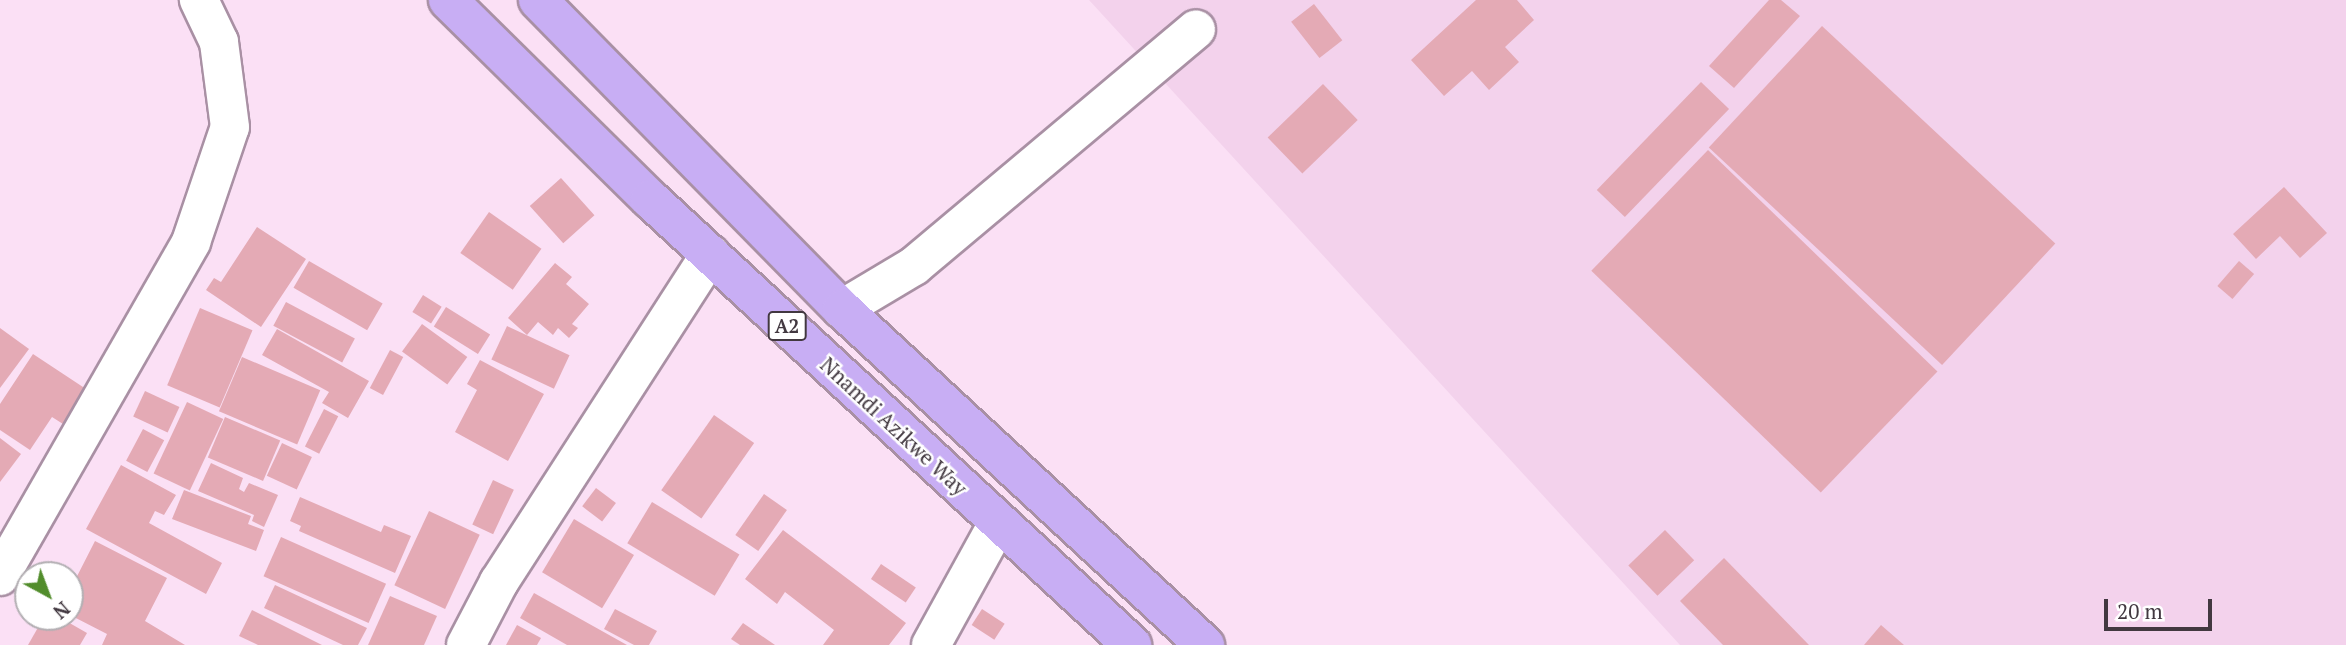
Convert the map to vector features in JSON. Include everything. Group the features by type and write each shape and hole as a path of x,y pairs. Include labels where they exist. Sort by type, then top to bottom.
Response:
{"highway":[{"name":"Nnamdi Azikwe Way","path":"448,0 710,254 1132,645"},
{"name":"A2","path":"538,0 842,309 1205,645"}],"street":[{"path":"0,576 191,242 230,127 219,42 199,0"},
{"path":"842,309 914,266 1196,29"},
{"path":"466,645 499,582 710,254"},
{"path":"931,645 998,523"}],"shaded area":[{"path":"1089,0 2346,0 2346,645 1680,645"}],"building":[{"path":"1476,0 1517,0 1534,20 1505,47 1519,62 1489,90 1472,71 1444,96 1411,60"},
{"path":"1769,0 1781,0 1800,16 1734,88 1709,66"},
{"path":"1314,4 1342,40 1319,58 1291,22"},
{"path":"1822,26 2055,244 1942,365 1709,147"},
{"path":"1701,82 1729,109 1625,217 1597,190"},
{"path":"1323,84 1358,120 1302,173 1268,137"},
{"path":"1708,150 1937,372 1821,492 1591,271"},
{"path":"561,178 594,215 563,243 530,206"},
{"path":"2284,187 2327,233 2300,258 2280,236 2256,259 2233,234"},
{"path":"489,212 541,249 513,290 460,253"},
{"path":"257,227 306,259 261,327 206,290 214,278 221,282"},
{"path":"309,261 383,304 367,330 294,288"},
{"path":"2239,261 2254,274 2232,299 2217,286"},
{"path":"555,263 572,277 566,284 589,304 572,324 578,328 569,338 558,328 553,335 538,322 527,335 508,318"},
{"path":"423,295 442,307 431,324 412,312"},
{"path":"286,302 355,339 342,362 273,326"},
{"path":"446,307 490,335 478,354 434,327"},
{"path":"200,308 252,330 220,408 167,385"},
{"path":"422,324 467,357 447,384 402,352"},
{"path":"507,326 570,355 554,389 491,360"},
{"path":"0,328 29,349 0,388"},
{"path":"277,329 369,381 348,418 322,403 329,392 262,355"},
{"path":"390,350 403,357 383,395 370,388"},
{"path":"33,354 86,389 63,424 52,417 30,450 0,430 0,404"},
{"path":"242,357 320,390 297,445 219,411"},
{"path":"480,360 544,394 508,461 455,432 477,390 467,384"},
{"path":"145,391 179,407 168,432 133,416"},
{"path":"187,402 223,419 190,491 154,474"},
{"path":"324,409 338,416 319,454 305,446"},
{"path":"714,415 754,443 701,518 661,490"},
{"path":"225,417 280,440 263,481 208,458"},
{"path":"143,429 164,440 147,472 126,461"},
{"path":"0,438 21,454 0,482"},
{"path":"282,443 312,457 297,490 267,476"},
{"path":"211,463 243,478 239,489 244,492 249,483 278,495 264,527 252,521 254,515 198,491"},
{"path":"121,465 176,495 164,515 155,511 149,523 222,563 206,594 86,529"},
{"path":"493,480 514,490 493,534 472,524"},
{"path":"596,488 616,503 602,521 582,506"},
{"path":"184,490 251,516 248,524 264,530 256,551 172,519"},
{"path":"764,494 787,510 758,551 735,535"},
{"path":"300,497 381,532 384,525 411,536 395,573 299,531 301,526 290,521"},
{"path":"652,502 739,555 715,596 627,543"},
{"path":"429,511 480,535 445,609 394,585"},
{"path":"574,519 634,555 602,608 542,572"},
{"path":"783,530 906,623 889,645 823,645 834,630 785,592 777,604 745,579"},
{"path":"1665,530 1694,560 1657,596 1628,565"},
{"path":"281,537 386,584 369,623 264,576"},
{"path":"95,541 167,578 145,621 185,645 102,645 107,634 84,622 84,563"},
{"path":"1724,558 1809,645 1723,645 1680,601"},
{"path":"881,564 916,587 906,602 871,579"},
{"path":"275,585 367,628 358,645 343,645 264,608"},
{"path":"534,593 627,645 567,645 520,618"},
{"path":"390,596 437,616 424,645 368,645"},
{"path":"615,609 657,631 649,645 634,645 604,629"},
{"path":"982,609 1005,624 994,640 972,625"},
{"path":"252,610 322,645 258,645 239,636"},
{"path":"743,623 775,645 740,645 731,639"},
{"path":"517,625 541,638 537,645 506,645"},
{"path":"1881,625 1904,645 1864,645"},
{"path":"36,631 87,633 80,645 28,645"}]}
